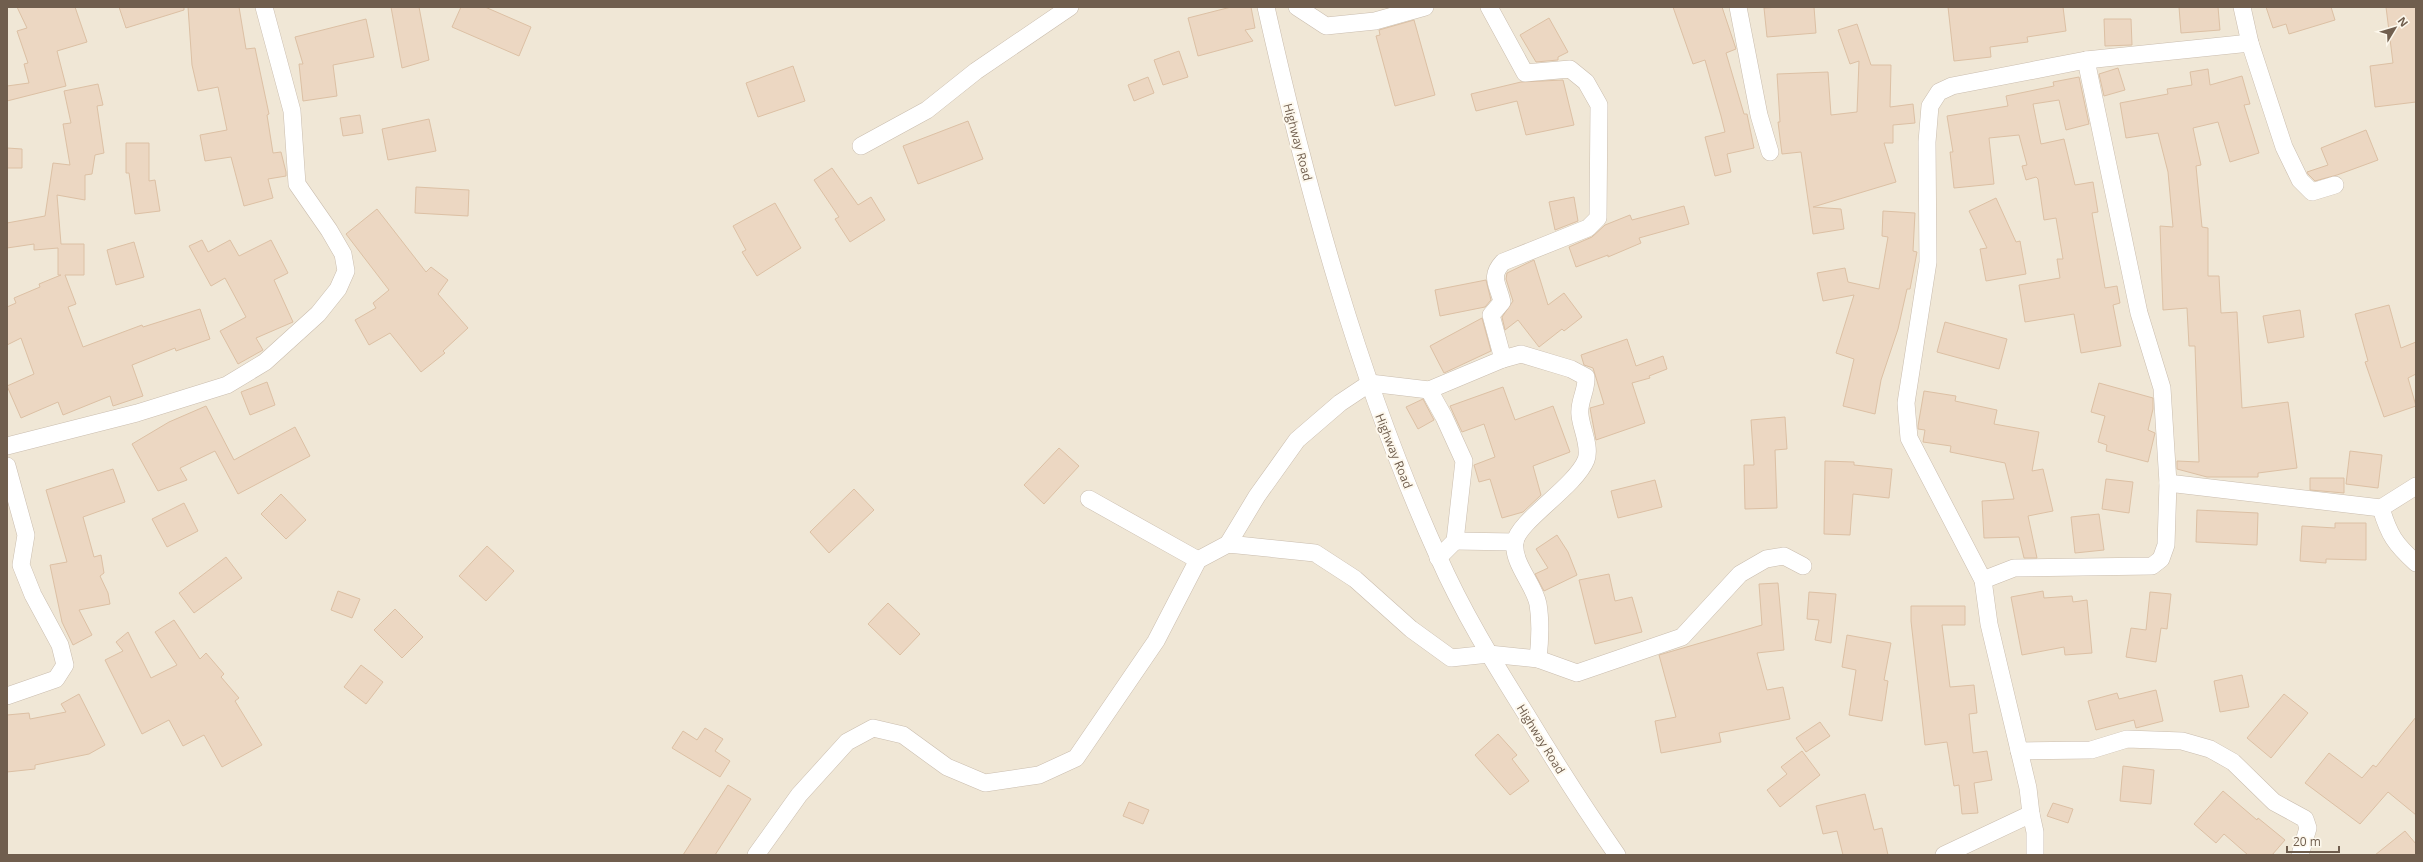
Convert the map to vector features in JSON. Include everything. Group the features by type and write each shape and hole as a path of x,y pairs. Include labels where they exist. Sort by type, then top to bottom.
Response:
{"street":[{"path":"7,446 137,413 227,385 265,362 318,314 338,289 346,271 343,254 329,230 297,184 292,111 264,7"},
{"path":"861,146 927,110 976,71 1070,7"},
{"name":"Highway Road","path":"1266,7 1293,124 1336,277 1382,423 1438,558 1489,654 1585,809 1617,855"},
{"path":"1297,7 1326,26 1375,21 1425,7"},
{"path":"1489,7 1525,73 1570,69 1586,82 1599,105 1598,218 1588,228 1503,262 1497,268 1494,276 1502,302 1491,315 1503,359"},
{"path":"1738,7 1759,115 1770,152"},
{"path":"2242,7 2250,43 2284,147 2300,180 2312,192 2335,185"},
{"path":"2035,855 2035,832 2028,788 1989,624 1983,580 1909,438 1906,403 1928,262 1927,156 1930,106 1939,92 1952,86 2086,60 2250,43"},
{"path":"1983,580 2014,568 2152,566 2161,559 2166,544 2168,483 2162,388 2139,313 2086,60"},
{"path":"756,855 799,795 847,742 873,728 902,735 947,767 985,783 1039,775 1076,758 1156,641 1198,560 1228,544 1257,496 1297,440 1340,403 1370,383 1429,390 1503,359 1521,354 1572,369 1586,377 1587,384 1579,413 1586,441 1586,459 1576,477 1521,529 1515,542 1517,556 1538,603 1540,640 1538,659"},
{"path":"1429,390 1464,461 1455,540 1438,558"},
{"path":"7,466 26,535 21,565 33,595 60,645 65,665 56,679 7,696"},
{"path":"2168,483 2381,508 2416,486"},
{"path":"1089,499 1198,560"},
{"path":"2381,508 2388,532 2416,563"},
{"path":"1455,540 1515,542"},
{"path":"1228,544 1315,553 1355,579 1411,629 1451,658 1489,654 1538,659 1577,672 1624,658 1682,637 1740,574 1766,559 1784,556 1803,566"},
{"path":"2020,751 2091,750 2127,739 2182,741 2210,749 2233,762 2274,802 2305,819 2308,828 2300,855"},
{"path":"1944,855 2031,814"}],"shaded area":[{"path":"7,7 2416,7 2416,855 7,855"}],"building":[{"path":"17,7 75,7 87,42 57,51 66,86 7,101 7,86 29,83 24,64 28,63 17,31 27,28"},
{"path":"119,7 184,7 184,10 126,28"},
{"path":"188,7 239,7 246,49 255,48 269,114 267,115 273,153 281,152 286,172 286,176 268,179 273,198 244,206 231,157 205,161 200,135 227,130 218,87 198,91 192,65"},
{"path":"391,7 419,7 429,60 402,68"},
{"path":"461,7 485,7 531,27 519,56 452,27"},
{"path":"1231,7 1251,7 1255,28 1245,30 1253,41 1198,56 1188,18"},
{"path":"1673,7 1722,7 1736,49 1726,53 1744,114 1747,114 1754,148 1727,154 1731,172 1715,176 1705,137 1725,132 1705,60 1693,64"},
{"path":"1814,7 1816,33 1767,37 1764,8"},
{"path":"1948,7 2063,7 2066,31 2027,37 2028,42 1990,47 1991,57 1954,61"},
{"path":"2179,7 2218,7 2220,30 2181,33"},
{"path":"2266,7 2331,7 2335,20 2289,34 2286,24 2273,28"},
{"path":"2386,7 2416,7 2416,102 2375,107 2370,66 2393,63"},
{"path":"1549,18 1568,52 1558,57 1558,60 1536,62 1520,35"},
{"path":"366,19 374,57 333,65 337,96 303,101 299,64 303,64 295,37"},
{"path":"2104,19 2131,19 2132,45 2105,46"},
{"path":"1414,20 1435,95 1395,106 1376,36 1380,35 1379,30"},
{"path":"1857,24 1871,65 1891,65 1890,107 1913,104 1915,123 1893,125 1893,143 1884,143 1896,182 1813,207 1841,209 1844,229 1813,234 1801,152 1782,154 1778,122 1780,122 1777,74 1828,72 1831,115 1857,112 1859,61 1850,64 1838,30"},
{"path":"1179,51 1188,77 1163,85 1154,60"},
{"path":"793,66 805,101 758,117 746,83"},
{"path":"2118,68 2125,90 2104,96 2099,74"},
{"path":"2208,69 2210,85 2242,76 2250,104 2244,105 2259,153 2230,162 2218,122 2193,128 2201,165 2196,166 2202,227 2208,228 2208,276 2219,276 2221,313 2237,312 2242,408 2288,402 2297,468 2258,473 2258,477 2207,477 2177,469 2177,461 2199,462 2195,346 2189,346 2187,308 2163,310 2160,226 2173,227 2168,172 2158,133 2126,138 2120,103 2168,94 2167,89 2192,85 2190,72"},
{"path":"1148,77 1154,93 1134,101 1128,85"},
{"path":"2079,77 2089,124 2066,130 2059,100 2033,104 2041,144 2064,139 2075,185 2093,182 2098,212 2092,213 2105,288 2117,286 2120,303 2113,305 2121,346 2081,353 2074,314 2025,322 2019,285 2060,278 2057,259 2063,259 2056,218 2044,220 2038,179 2036,177 2026,180 2022,166 2027,165 2019,135 1989,138 1994,184 1954,188 1950,152 1953,152 1947,116 2008,106 2006,96 2054,86 2053,82"},
{"path":"1563,80 1574,125 1526,135 1517,101 1476,111 1471,94 1521,82"},
{"path":"98,84 103,105 97,106 104,153 95,155 92,174 85,175 85,200 57,195 61,244 84,244 84,275 65,275 76,304 68,307 83,347 142,325 143,327 200,309 210,339 176,351 175,348 132,365 143,396 113,406 110,396 63,415 58,402 21,418 7,386 34,374 21,338 7,345 7,307 16,303 14,298 40,287 39,284 61,275 58,275 58,248 34,250 34,244 7,248 7,223 45,216 53,163 70,165 63,124 71,123 64,91"},
{"path":"360,115 363,133 343,136 340,118"},
{"path":"429,119 436,151 388,160 382,129"},
{"path":"968,121 983,159 918,184 903,146"},
{"path":"2366,130 2378,160 2337,175 2315,181 2308,174 2307,172 2328,165 2321,148"},
{"path":"126,143 149,143 149,181 155,180 160,211 135,214 129,173 126,173"},
{"path":"7,148 22,149 22,168 7,168"},
{"path":"832,168 858,205 871,197 885,220 850,242 835,219 839,217 814,180"},
{"path":"416,187 469,190 468,216 415,213"},
{"path":"1574,197 1578,221 1555,230 1549,202"},
{"path":"1996,198 2016,242 2020,241 2026,274 1986,281 1980,249 1987,248 1969,211"},
{"path":"775,203 801,248 757,276 742,252 746,250 733,226"},
{"path":"1684,206 1689,224 1639,238 1641,243 1608,257 1608,255 1576,267 1569,247 1592,237 1605,225 1630,215 1632,220"},
{"path":"377,209 426,272 431,267 448,280 438,294 468,328 443,351 445,353 421,372 390,333 369,345 355,320 376,308 373,303 389,290 346,234"},
{"path":"1883,211 1915,213 1913,251 1917,252 1910,289 1907,289 1898,329 1881,380 1875,414 1843,406 1854,359 1836,353 1854,295 1823,301 1817,273 1845,268 1848,282 1879,289 1888,237 1882,236"},
{"path":"202,240 208,252 230,240 239,256 271,240 288,273 274,280 293,322 256,338 263,350 238,364 220,331 246,317 225,278 211,286 189,246"},
{"path":"134,242 144,277 116,285 107,250"},
{"path":"1534,260 1548,305 1564,293 1582,317 1564,331 1562,329 1539,347 1518,320 1505,330 1502,317 1513,301 1506,279 1507,273"},
{"path":"1486,280 1491,300 1485,307 1440,316 1435,290"},
{"path":"2389,305 2401,348 2416,342 2416,374 2408,378 2416,406 2384,417 2365,362 2368,361 2355,314"},
{"path":"2300,310 2304,337 2268,343 2263,316"},
{"path":"1482,318 1491,351 1444,373 1430,346"},
{"path":"1945,322 2007,339 1999,369 1937,352"},
{"path":"1627,339 1636,366 1663,356 1667,369 1649,376 1650,378 1632,383 1645,423 1596,440 1590,408 1604,404 1593,368 1584,365 1581,355"},
{"path":"267,382 275,405 250,415 241,392"},
{"path":"2099,383 2153,398 2153,409 2148,430 2155,433 2148,462 2106,451 2107,445 2098,442 2105,416 2091,412"},
{"path":"1503,387 1515,420 1553,406 1570,452 1533,466 1541,495 1523,512 1502,518 1490,479 1479,482 1474,465 1495,457 1484,424 1462,432 1450,406"},
{"path":"1924,391 1956,396 1955,401 1997,410 1994,424 2039,432 2032,471 2043,469 2053,511 2028,516 2037,558 2024,558 2019,537 1984,538 1982,501 2014,499 2005,463 1950,452 1951,446 1923,442 1925,430 1918,429 1918,426"},
{"path":"1423,399 1434,420 1418,429 1406,407"},
{"path":"206,406 234,460 295,427 310,456 238,494 215,451 180,468 187,480 158,491 132,444 169,422"},
{"path":"1785,417 1787,449 1775,450 1777,508 1745,509 1744,465 1754,465 1751,420"},
{"path":"1059,448 1079,466 1044,504 1024,485"},
{"path":"2350,451 2382,455 2378,488 2346,484"},
{"path":"1825,461 1854,462 1854,465 1892,469 1889,498 1853,494 1850,535 1824,534"},
{"path":"113,469 125,502 83,517 94,557 101,555 104,573 100,576 108,593 110,604 79,610 92,635 73,645 62,622 50,565 67,562 46,490"},
{"path":"2310,478 2344,478 2344,493 2310,490"},
{"path":"2106,479 2133,482 2129,513 2102,509"},
{"path":"1655,480 1662,507 1618,518 1611,491"},
{"path":"854,489 874,510 829,553 810,532"},
{"path":"281,494 306,520 286,539 261,514"},
{"path":"184,503 198,531 167,547 152,519"},
{"path":"2197,510 2258,513 2257,545 2196,542"},
{"path":"2099,514 2104,550 2075,553 2071,517"},
{"path":"2335,523 2366,523 2366,560 2326,559 2326,563 2300,561 2302,526 2335,528"},
{"path":"1557,535 1568,552 1577,575 1544,591 1535,574 1548,568 1536,549"},
{"path":"487,546 514,571 486,601 459,576"},
{"path":"226,557 242,578 194,613 179,593"},
{"path":"1609,574 1615,601 1632,597 1642,632 1595,644 1579,580"},
{"path":"1778,583 1784,650 1757,653 1767,690 1783,687 1790,719 1719,733 1721,742 1661,753 1655,721 1676,717 1659,655 1762,625 1759,584"},
{"path":"338,591 360,599 352,618 331,610"},
{"path":"2043,591 2044,598 2072,596 2073,602 2087,600 2092,653 2065,655 2064,647 2022,655 2011,597"},
{"path":"1809,592 1836,594 1831,643 1815,640 1819,620 1807,619"},
{"path":"2150,592 2171,594 2167,629 2161,628 2156,662 2126,657 2131,628 2146,630"},
{"path":"888,603 920,634 900,655 868,624"},
{"path":"1911,606 1965,606 1965,625 1942,625 1950,687 1974,685 1977,713 1969,714 1973,753 1987,751 1992,780 1974,783 1978,813 1962,814 1959,785 1954,786 1947,742 1925,745 1911,621"},
{"path":"395,609 423,637 402,658 374,630"},
{"path":"174,620 200,659 206,653 224,674 221,677 239,698 235,701 262,745 222,767 204,735 183,746 169,720 142,734 105,660 123,651 116,642 128,632 151,678 177,665 155,632"},
{"path":"1847,635 1891,643 1884,680 1888,681 1882,721 1849,715 1856,670 1842,667"},
{"path":"361,665 383,682 366,704 344,687"},
{"path":"2242,675 2249,707 2220,712 2214,681"},
{"path":"2156,690 2163,721 2136,728 2134,720 2096,730 2088,701 2117,693 2119,699"},
{"path":"79,694 105,745 89,754 35,765 35,769 7,772 7,715 29,713 30,719 66,712 61,704"},
{"path":"2284,694 2308,713 2271,758 2247,738"},
{"path":"2416,717 2416,815 2388,792 2360,824 2305,783 2329,753 2362,778 2373,765 2376,767"},
{"path":"1820,722 1830,736 1806,752 1796,738"},
{"path":"705,728 723,739 715,751 730,761 720,777 672,748 683,731 697,740"},
{"path":"1498,734 1517,755 1512,759 1529,781 1510,795 1475,755"},
{"path":"1802,751 1820,775 1780,807 1767,790 1787,774 1781,767"},
{"path":"2123,766 2154,770 2151,804 2120,801"},
{"path":"728,785 751,799 715,855 683,855"},
{"path":"2223,791 2257,820 2258,818 2285,840 2272,855 2248,855 2224,834 2216,843 2194,824"},
{"path":"1865,794 1874,830 1882,828 1888,855 1843,855 1837,831 1823,834 1816,806"},
{"path":"1129,802 1149,810 1143,824 1123,816"},
{"path":"2053,803 2073,809 2068,823 2047,816"},
{"path":"2405,831 2416,844 2416,855 2375,855"}]}
